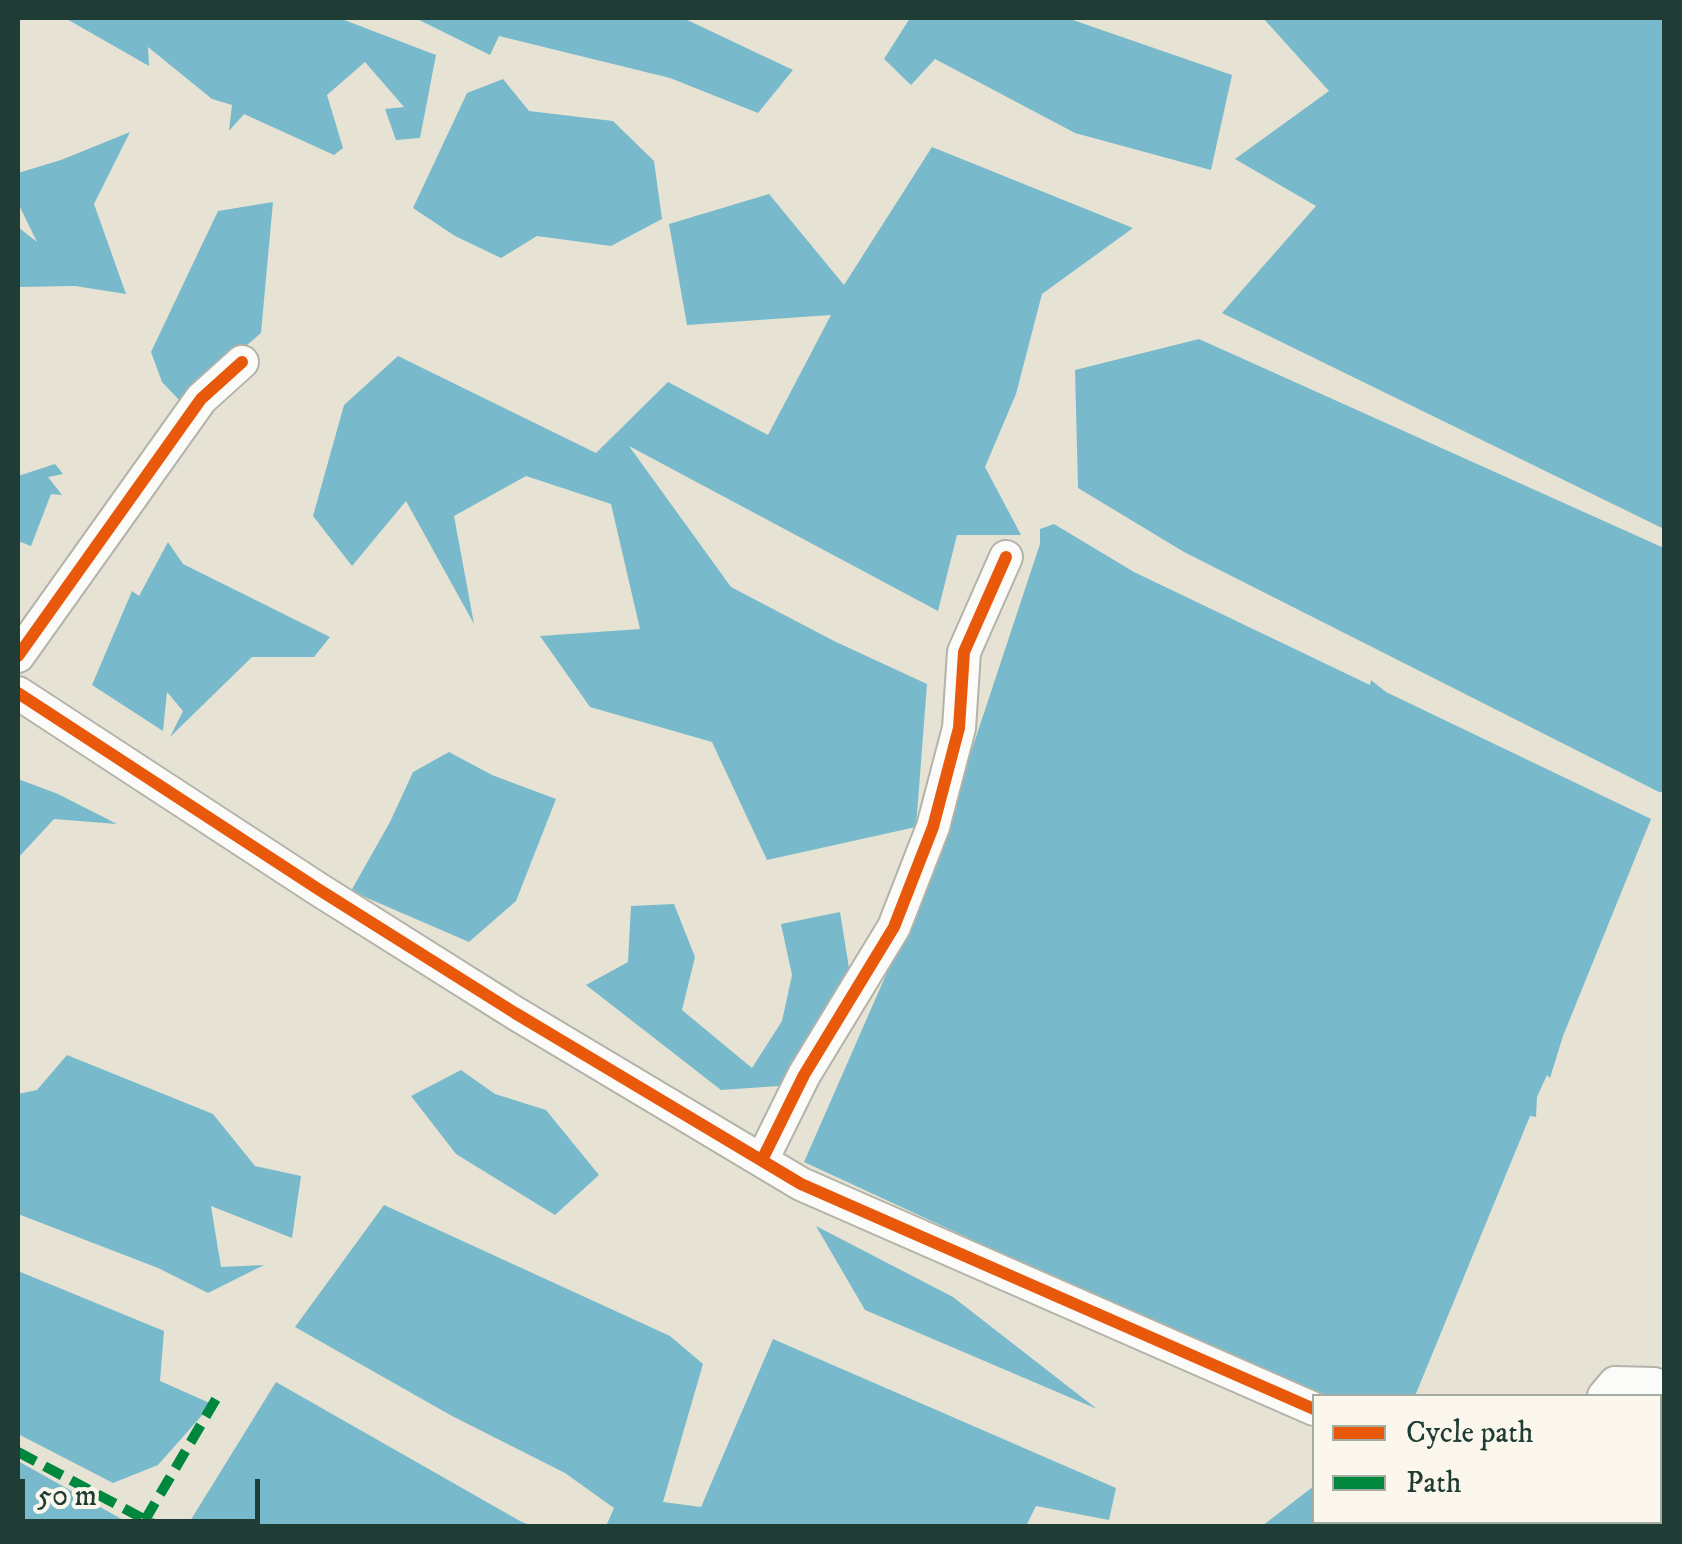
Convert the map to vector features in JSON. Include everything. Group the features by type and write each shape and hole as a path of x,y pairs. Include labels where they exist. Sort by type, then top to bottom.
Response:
{"street":[{"path":"18,656 164,454 170,439 201,399 242,362"},
{"path":"762,1160 804,1075 894,927 933,826 959,728 964,652 1006,557"},
{"path":"18,693 416,951 801,1184 1312,1408"},
{"path":"1606,1394 1615,1383 1664,1388"}],"water":[{"path":"65,18 339,18 436,55 420,138 396,140 385,109 404,107 365,62 327,95 343,148 334,155 244,114 229,131 232,105 212,99 148,47 149,66"},
{"path":"415,18 683,18 793,70 758,113 670,78 499,36 490,55"},
{"path":"910,18 1067,18 1232,75 1211,170 1075,133 935,59 911,85 884,59"},
{"path":"1263,18 1664,18 1664,529 1222,313 1316,206 1235,159 1329,91"},
{"path":"503,79 529,111 613,121 654,161 662,219 611,246 537,236 501,258 455,236 413,208 467,93"},
{"path":"130,132 94,204 126,294 75,286 18,287 18,227 37,242 18,203 18,173"},
{"path":"932,147 1133,228 1042,294 1016,394 985,467 1021,535 957,535 938,611 629,446 731,587 927,684 916,827 767,860 712,742 590,707 540,636 640,629 611,504 526,476 454,516 474,624 406,501 352,566 313,516 344,405 398,356 596,453 668,382 768,435 831,315 687,325 669,224 769,194 844,285"},
{"path":"273,202 261,333 181,402 162,382 151,352 218,211"},
{"path":"1199,339 1664,548 1664,792 1184,552 1078,488 1075,370"},
{"path":"55,464 63,474 48,477 62,495 51,494 31,546 18,541 18,476"},
{"path":"1054,524 1134,572 1370,685 1371,680 1386,692 1651,819 1563,1036 1550,1078 1547,1075 1537,1097 1536,1117 1530,1116 1416,1394 1312,1394 1312,1397 804,1162 928,879 959,767 971,752 1040,544 1040,529"},
{"path":"168,542 183,564 330,637 314,657 252,657 170,737 183,711 167,692 163,731 92,685 132,591 139,596"},
{"path":"449,752 492,775 556,799 516,901 469,942 351,891 413,772"},
{"path":"18,779 117,824 54,819 18,858"},
{"path":"674,904 695,957 682,1010 752,1068 782,1021 792,975 781,924 840,912 849,968 831,1015 793,1085 721,1090 586,985 628,962 631,906"},
{"path":"67,1055 213,1114 255,1166 301,1176 292,1238 211,1206 221,1267 264,1265 208,1293 158,1268 18,1214 18,1094 37,1090"},
{"path":"461,1070 495,1094 546,1110 599,1175 555,1215 456,1154 411,1096"},
{"path":"384,1205 670,1336 703,1364 663,1502 701,1507 773,1339 1116,1488 1109,1520 1036,1506 1026,1526 606,1526 614,1508 565,1473 452,1416 295,1327"},
{"path":"816,1226 953,1297 1097,1409 865,1310"},
{"path":"18,1271 164,1331 160,1381 212,1404 158,1465 113,1483 18,1434"},
{"path":"276,1382 520,1521 532,1526 187,1526"},
{"path":"18,1461 134,1526 18,1526"},
{"path":"1312,1488 1312,1524 1392,1526 1262,1526"}],"marked path":[{"path":"145,1520 216,1399"},
{"path":"18,1452 157,1526"}],"cycle path":[{"path":"18,656 201,399 242,362"},
{"path":"762,1160 804,1075 894,927 933,827 959,728 964,652 1006,557"},
{"path":"18,693 515,1013 801,1184 1312,1408"}]}
